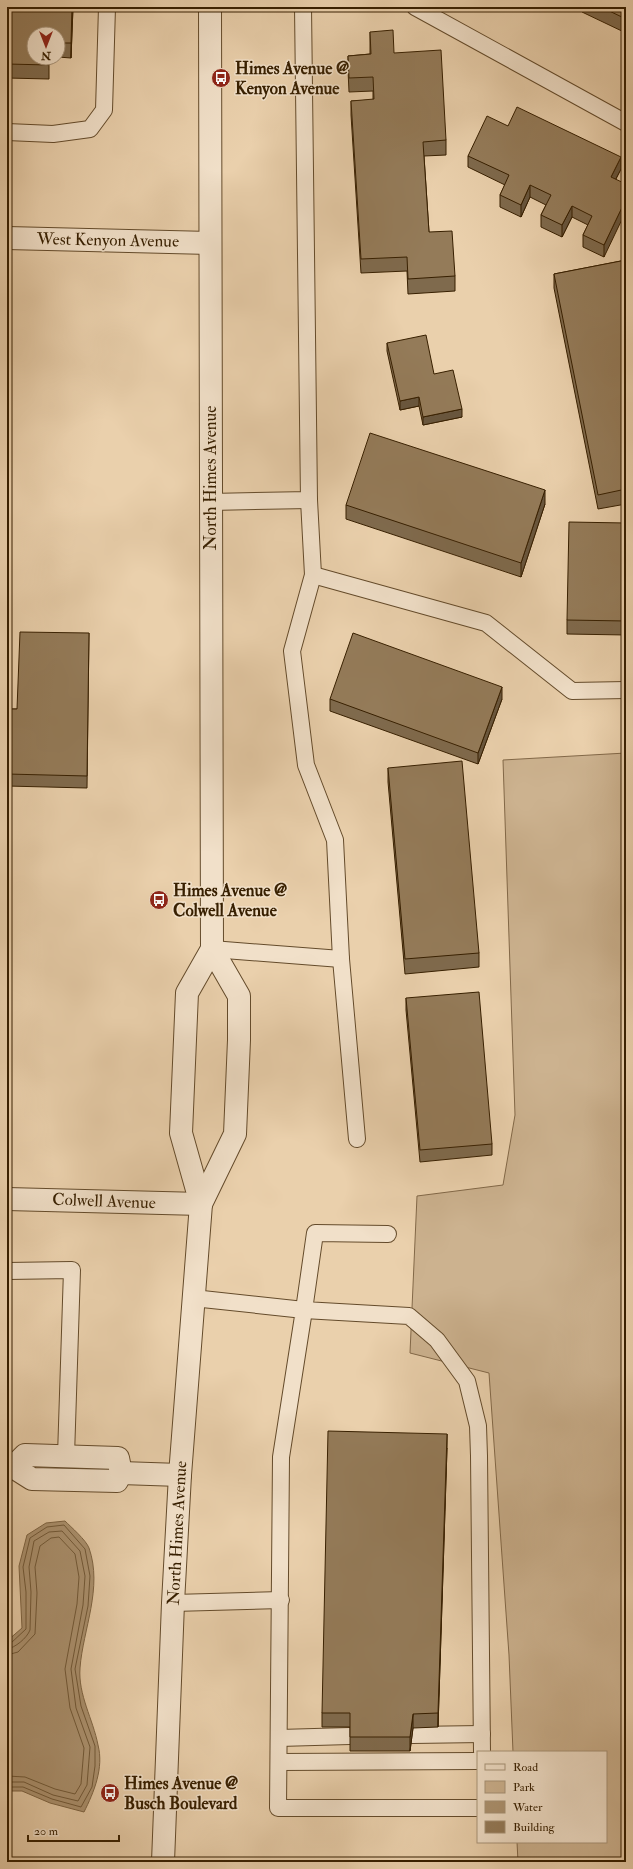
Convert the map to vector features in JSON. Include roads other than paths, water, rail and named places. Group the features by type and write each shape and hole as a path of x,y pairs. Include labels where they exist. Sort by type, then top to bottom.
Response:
{"street":[{"name":"North Himes Avenue","path":"201,1204 235,1134 239,1040 239,996 212,949 210,7"},
{"name":"West Kenyon Avenue","path":"7,238 210,242"},
{"name":"North Himes Avenue","path":"163,1862 173,1603 180,1475 201,1204 181,1133 187,993 212,949"},
{"name":"Colwell Avenue","path":"7,1199 201,1204"},
{"path":"25,1454 66,1456 118,1458 121,1473 117,1481 32,1479 10,1466 25,1454"},
{"path":"121,1473 180,1475"}],"lane":[{"path":"7,132 54,134 90,129 104,110 107,7"},
{"path":"303,7 309,500 314,576 292,651 306,765 335,840 341,959 357,1139"},
{"path":"415,7 626,123"},
{"path":"210,502 309,500"},
{"path":"314,576 486,623 572,691 626,690"},
{"path":"212,949 341,959"},
{"path":"388,1234 315,1233 281,1457 281,1600 278,1808 477,1808"},
{"path":"7,1271 72,1270 66,1456"},
{"path":"193,1298 304,1310 409,1316 437,1340 467,1381 478,1426 482,1751"},
{"path":"173,1603 281,1600"},
{"path":"412,1735 482,1734"},
{"path":"279,1738 350,1736"},
{"path":"279,1762 477,1761"}],"water":[{"path":"65,1521 82,1538 89,1548 93,1563 94,1578 91,1608 82,1653 80,1678 83,1697 96,1735 100,1762 97,1780 84,1812 50,1803 22,1791 7,1791 7,1641 22,1628 19,1566 27,1535 46,1523"}],"place":[{"name":"Himes Avenue @ Kenyon Avenue","path":"221,78"},
{"name":"Himes Avenue @ Colwell Avenue","path":"159,900"},
{"name":"Himes Avenue @ Busch Boulevard","path":"110,1793"}]}
